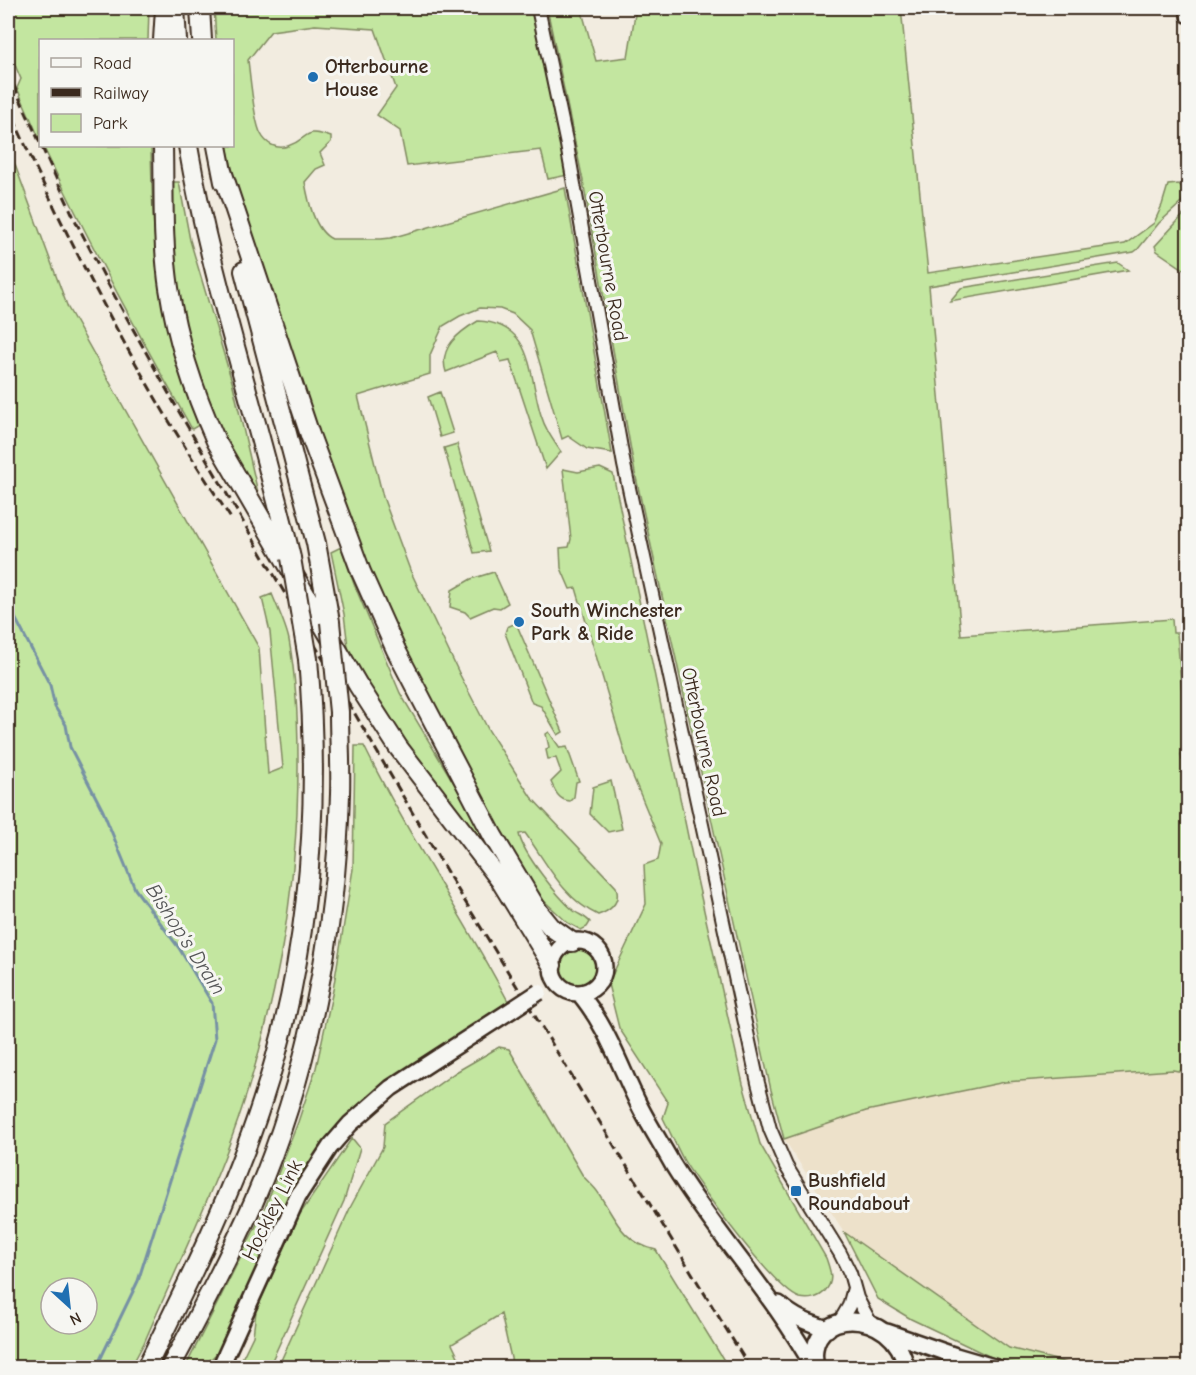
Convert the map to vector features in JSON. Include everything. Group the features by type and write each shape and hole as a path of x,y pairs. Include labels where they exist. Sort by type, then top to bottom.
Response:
{"highway":[{"path":"163,39 165,8"},
{"path":"175,8 177,39"},
{"path":"200,8 202,39"},
{"path":"163,147 169,288 184,354 216,441 369,703 428,789 500,880 552,967"},
{"path":"146,1368 191,1277 262,1103 285,1019 301,944 309,879 314,772 308,659 291,558 275,490 204,228 188,147"},
{"path":"170,1368 207,1299 254,1201 278,1140 299,1072 316,1001 328,932 337,860 341,792 339,712 330,622 316,543 252,303 217,147"},
{"path":"222,171 314,446 361,572 392,641 493,836 532,902 551,927 572,942"}],"main road":[{"path":"602,1023 599,1001 603,964 599,953 585,942 572,942 561,948 552,967 554,977 563,988 579,993 602,1023 640,1106 674,1166 796,1337 815,1368"},
{"name":"Hockley Link","path":"539,992 552,967"},
{"path":"579,993 593,988 602,976"},
{"name":"Hockley Link","path":"220,1368 298,1196 330,1147 350,1124 391,1088 539,992 563,988"},
{"path":"765,1293 792,1315 806,1323 833,1326 859,1320 956,1356 998,1368"},
{"path":"815,1368 814,1357 817,1342 833,1326"},
{"path":"876,1327 901,1350 906,1368"}],"street":[{"name":"Otterbourne Road","path":"538,8 565,136 624,465 758,1083 770,1129 786,1166 840,1253 850,1273 861,1307 876,1327"},
{"path":"833,1326 849,1306 854,1288"}],"shaded area":[{"path":"1173,1070 1188,1073 1188,1367 1083,1367 1010,1348 844,1232 784,1139 866,1111 1005,1082"}],"green space":[{"path":"8,8 149,8 148,39 39,39 39,138 17,88 21,79 8,49"},
{"path":"214,8 532,8 568,175 548,179 541,150 407,166 400,131 377,115 396,88 375,29 315,25 271,31 248,60 256,120 266,141 276,147 284,147 311,133 331,137 331,142 320,153 325,165 316,169 305,182 316,222 332,239 391,238 565,188 612,453 587,449 568,436 562,439 530,330 513,314 500,309 480,308 443,326 430,355 430,374 358,396 383,497 410,570 489,731 531,797 616,887 617,897 614,905 598,915 575,900 565,890 525,833 519,834 534,863 559,896 574,911 590,922 581,930 568,923 542,899 506,844 427,699 354,540 237,190 227,147 234,147 234,39 216,39"},
{"path":"547,8 581,8 596,61 628,57 636,8 901,8 928,273 1125,244 1154,223 1168,185 1179,184 1186,192 1181,203 1159,223 1134,252 929,286 961,635 1172,619 1173,633 1177,633 1187,753 1181,754 1182,760 1185,760 1188,782 1188,1073 1173,1070 1005,1082 866,1111 784,1139 771,1090 635,473 583,181"},
{"path":"8,146 68,308 259,648 268,774 283,768 270,632 262,598 272,594 289,640 296,699 298,758 294,857 281,956 271,1005 228,1148 198,1222 131,1367 8,1367"},
{"path":"43,147 151,147 153,218 160,281 167,323 178,365 199,425 192,429 115,289"},
{"path":"173,182 179,182 190,240 233,385 262,510 214,412 189,339 174,267 171,227"},
{"path":"1188,210 1188,272 1157,251 1155,246"},
{"path":"1118,263 1128,270 950,301 961,288"},
{"path":"478,321 497,324 510,331 520,341 526,354 543,420 561,452 546,469 510,360 501,362 497,352 446,372 444,363 448,348 457,336"},
{"path":"440,392 453,433 440,437 428,397"},
{"path":"457,444 489,551 474,553 444,448"},
{"path":"600,468 613,474 696,875 743,1084 760,1144 826,1258 830,1271 831,1279 828,1287 814,1298 800,1298 774,1277 756,1258 704,1190 683,1159 663,1118 668,1103 619,1028 608,984 646,904 644,865 658,860 661,844 629,767 576,588 570,589 561,568 560,548 569,547 571,539 563,469 578,472"},
{"path":"341,547 354,584 400,693 495,852 490,858 409,748 349,655 344,614 331,552"},
{"path":"494,572 508,603 500,608 493,607 470,617 465,612 450,607 452,590 471,579"},
{"path":"516,623 563,732 558,735 541,706 532,703 505,633 507,627"},
{"path":"549,732 560,748 567,747 579,781 576,782 574,797 570,801 560,797 551,782 561,772 556,758 548,759 546,750 549,747 546,734"},
{"path":"355,746 364,746 398,811 509,1003 413,1063 367,1099 335,1132 306,1171 280,1218 220,1350 203,1367 185,1368 264,1210 316,1068 333,990 353,869"},
{"path":"611,781 622,829 608,832 590,814 593,787"},
{"path":"577,949 590,954 595,967 590,980 577,985 564,980 559,967 564,954"},
{"path":"499,1047 509,1049 583,1176 597,1191 621,1229 635,1242 656,1250 728,1367 513,1367 501,1314 452,1344 463,1367 278,1367 351,1206 383,1147 385,1123 456,1072"},
{"path":"352,1138 360,1148 344,1201 269,1367 238,1367 253,1336 256,1311 300,1214"},
{"path":"844,1232 1009,1348 1083,1367 1029,1367 995,1359 911,1319 878,1299"}],"waterway":[{"name":"Bishop's Drain","path":"8,604 50,685 55,707 66,725 70,747 103,811 135,889 179,948 212,1003 215,1039 138,1281 96,1368"}],"railway":[{"path":"8,73 39,141"},
{"path":"8,106 102,302 174,429 232,520"},
{"path":"42,147 77,224 108,284 178,410 447,872 750,1368"}],"place":[{"name":"Otterbourne House","path":"313,77"},
{"name":"South Winchester Park & Ride","path":"519,622"},
{"name":"Bushfield Roundabout","path":"796,1191"}]}
